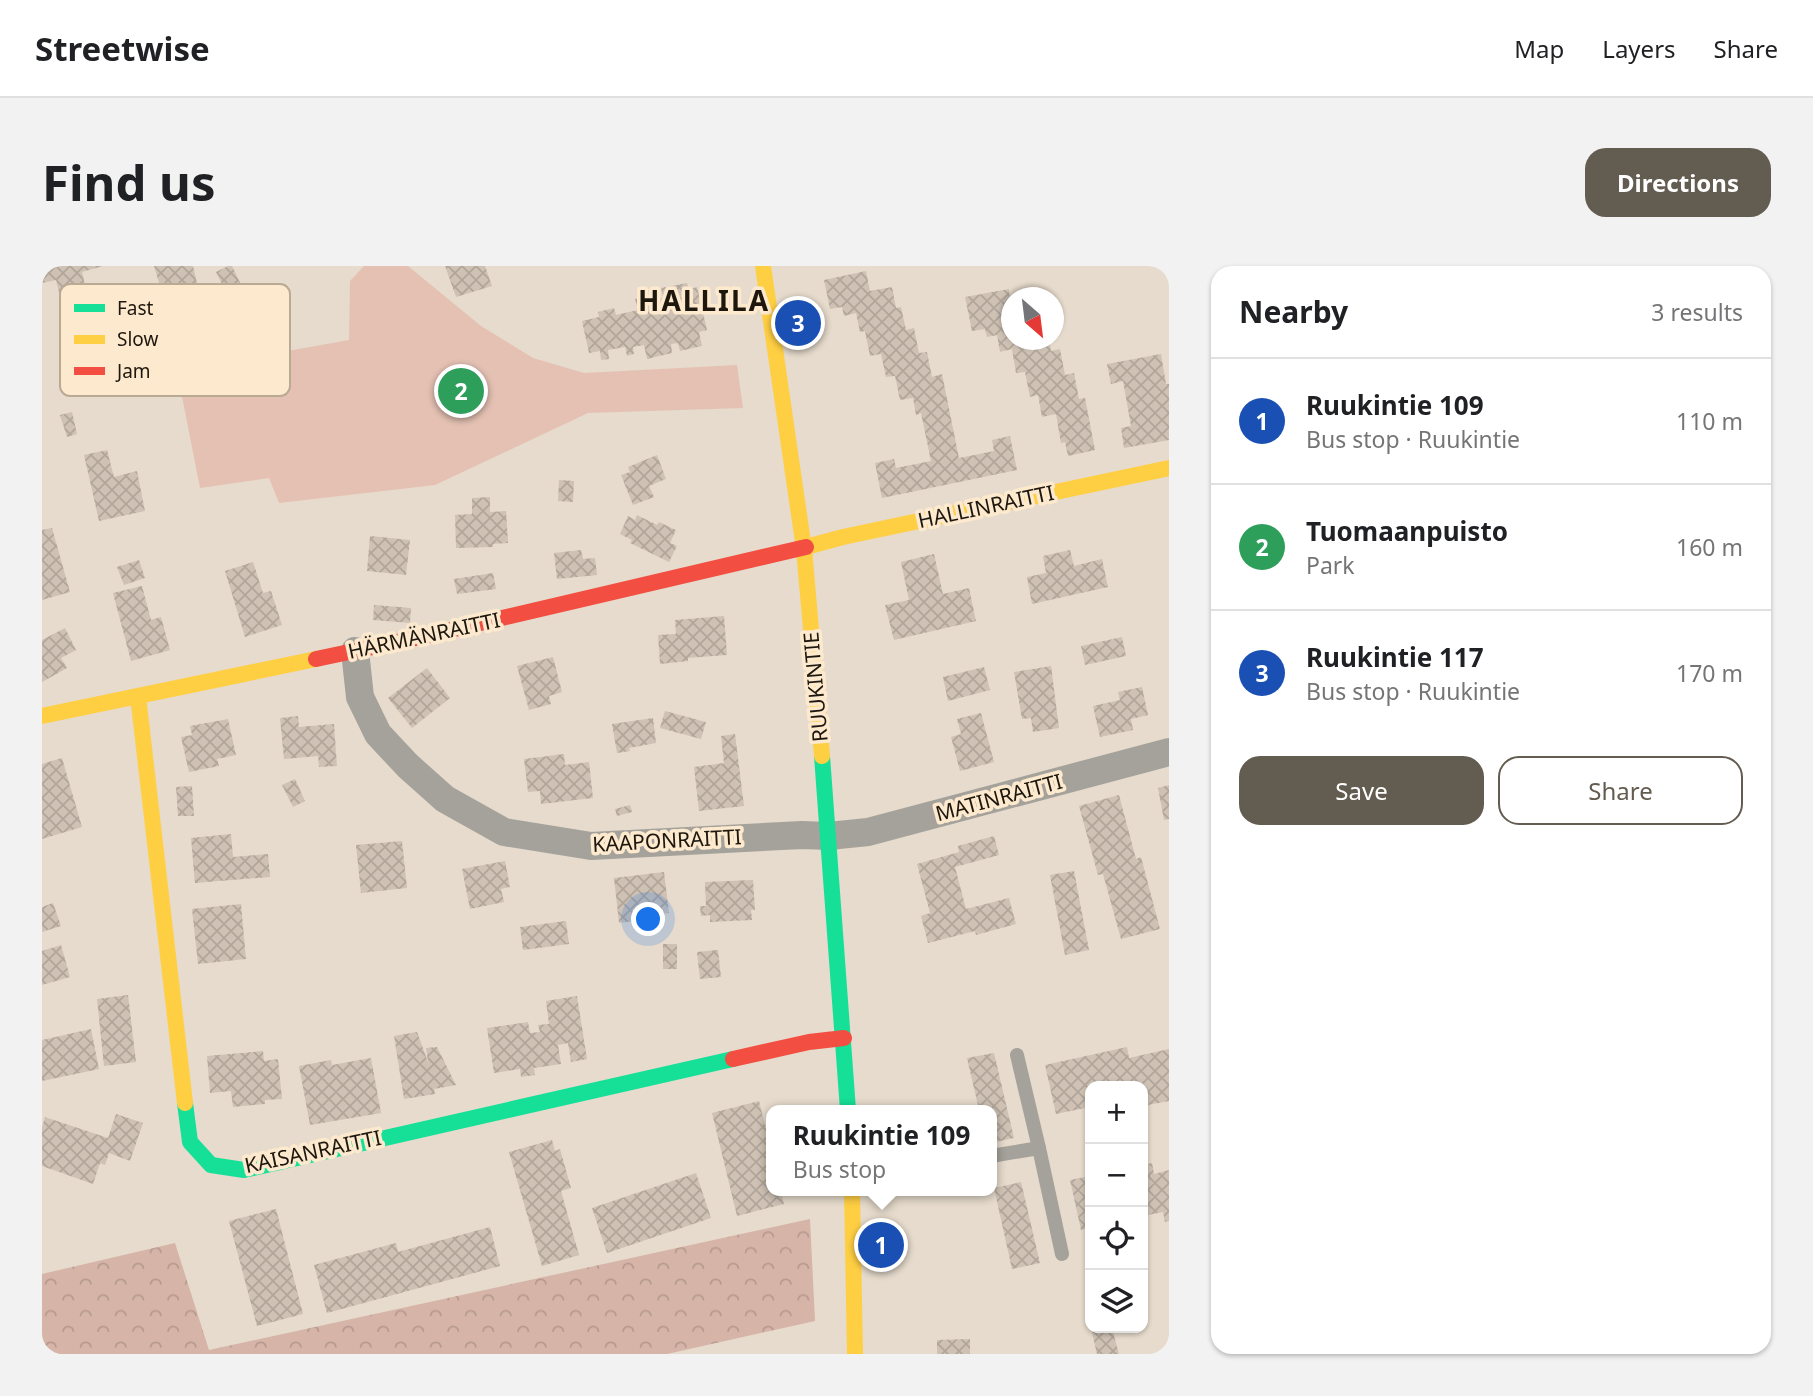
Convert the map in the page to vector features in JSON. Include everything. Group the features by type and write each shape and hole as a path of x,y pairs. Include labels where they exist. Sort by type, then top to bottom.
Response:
{"street":[{"name":"RUUKINTIE","path":"763,266 804,549 829,836 848,1105"},
{"name":"HALLINRAITTI","path":"804,549 843,537 1169,468"},
{"name":"HÄRMÄNRAITTI","path":"42,716 355,651 804,549"},
{"name":"KAAPONRAITTI","path":"355,651 360,697 378,734 445,799 504,832 591,846 722,838 829,836"},
{"name":"KAISANRAITTI","path":"138,696 190,1142 211,1165 244,1170 809,1042 844,1038"},
{"name":"MATINRAITTI","path":"829,836 868,832 1169,752"},
{"path":"852,1196 855,1354"}],"lane":[{"path":"1017,1055 1062,1254"},
{"path":"997,1155 1039,1148"}],"shaded area":[{"path":"364,266 408,266 481,326 533,358 584,373 737,365 743,408 588,413 435,485 279,503 269,478 200,488 182,396 290,396 290,351 349,340 350,281"}],"green space":[{"path":"810,1219 815,1321 667,1354 42,1354 42,1274 175,1243 209,1350"}],"building":[{"path":"42,266 103,266 82,272 85,284 60,284 60,297 56,280 42,283"},
{"path":"154,266 193,266 197,283 159,284"},
{"path":"232,266 241,284 222,284 216,272"},
{"path":"445,266 485,266 492,286 456,297"},
{"path":"866,271 870,291 892,287 896,308 901,307 906,330 914,328 919,353 927,352 932,377 942,374 959,458 994,451 992,440 1010,436 1017,470 882,498 875,463 894,459 896,468 931,461 921,413 916,415 913,398 900,400 895,376 886,377 881,354 870,356 865,331 860,332 856,313 844,316 842,307 830,309 824,280"},
{"path":"687,283 689,289 697,287 707,330 699,332 702,346 680,351 678,343 671,344 672,353 647,359 644,345 633,347 634,354 627,356 625,347 608,350 609,359 601,360 600,351 589,353 582,321 599,317 598,312 614,308 616,315 638,310 635,299 652,295 653,301 663,298 661,288"},
{"path":"1001,290 1001,350 1008,350 1000,352 997,335 987,337 985,329 972,331 965,297"},
{"path":"1012,350 1060,350 1065,375 1074,373 1079,399 1085,398 1095,450 1068,456 1065,442 1061,443 1056,414 1042,417 1038,395 1030,397 1025,372 1016,373"},
{"path":"1161,354 1166,384 1169,384 1169,440 1124,448 1121,428 1131,426 1123,381 1111,384 1107,364"},
{"path":"72,412 77,434 67,437 60,415"},
{"path":"107,450 114,477 137,471 145,511 99,521 84,455"},
{"path":"657,455 666,479 649,486 654,497 633,505 621,475 630,472 628,467"},
{"path":"559,480 574,481 573,502 558,501"},
{"path":"490,497 490,512 506,511 508,543 493,544 493,547 456,548 455,515 472,514 472,498"},
{"path":"637,515 657,525 659,522 676,530 670,543 677,546 669,562 630,543 632,540 620,534 628,516 635,520"},
{"path":"52,528 70,592 42,600 42,530"},
{"path":"370,536 410,540 406,575 367,571"},
{"path":"581,550 583,559 595,558 597,575 557,579 554,553"},
{"path":"1070,550 1074,566 1102,559 1108,587 1032,604 1027,577 1046,573 1043,556"},
{"path":"934,554 943,594 969,588 976,621 894,640 885,605 909,600 901,562"},
{"path":"139,560 145,578 124,585 117,567"},
{"path":"253,562 263,593 271,591 282,625 245,637 225,571"},
{"path":"493,573 496,589 457,594 454,579"},
{"path":"142,586 151,620 161,617 170,650 131,661 113,593"},
{"path":"374,605 411,608 410,623 373,620"},
{"path":"724,616 727,655 688,658 688,661 660,664 658,635 676,634 675,620"},
{"path":"65,628 76,650 61,658 67,668 42,682 42,640"},
{"path":"1122,637 1126,656 1085,665 1081,646"},
{"path":"553,657 562,692 549,696 551,704 529,710 517,666"},
{"path":"1051,666 1059,728 1033,732 1031,718 1022,719 1014,672"},
{"path":"984,667 990,690 948,701 943,677"},
{"path":"427,668 450,698 412,728 388,698"},
{"path":"1142,687 1148,715 1131,719 1133,730 1100,737 1093,706 1120,700 1118,692"},
{"path":"665,711 706,722 701,739 660,728"},
{"path":"981,713 994,762 960,771 951,737 961,734 957,719"},
{"path":"298,716 299,727 334,724 337,766 319,767 318,756 284,759 280,718"},
{"path":"653,718 656,743 617,753 612,724"},
{"path":"228,719 236,755 217,759 219,766 189,772 181,737 192,735 190,726"},
{"path":"735,734 744,806 699,811 694,767 724,763 721,736"},
{"path":"564,754 565,765 589,762 593,798 541,804 540,791 528,792 524,759"},
{"path":"62,758 82,827 42,839 42,764"},
{"path":"295,779 305,801 293,807 282,785"},
{"path":"1169,785 1169,819 1164,820 1158,788"},
{"path":"192,786 194,816 178,816 176,787"},
{"path":"1119,795 1136,859 1141,857 1160,929 1121,939 1103,874 1098,875 1079,806"},
{"path":"630,805 632,812 617,816 615,809"},
{"path":"231,834 233,857 268,854 270,877 195,883 191,838"},
{"path":"994,836 999,855 955,867 966,909 1009,898 1016,924 976,935 975,931 928,943 921,916 930,913 917,864 959,852 958,846"},
{"path":"402,841 407,888 361,893 356,845"},
{"path":"505,861 510,887 501,889 504,902 470,909 462,869"},
{"path":"1074,871 1089,950 1065,955 1050,875"},
{"path":"664,872 669,913 651,915 651,919 619,923 614,878"},
{"path":"753,880 755,910 751,910 752,920 710,922 710,915 701,916 700,906 706,906 705,882"},
{"path":"53,903 61,926 42,932 42,907"},
{"path":"241,904 246,959 198,964 192,909"},
{"path":"566,921 569,944 523,950 520,927"},
{"path":"663,944 677,944 677,969 663,969"},
{"path":"61,945 70,977 42,985 42,951"},
{"path":"718,950 721,977 700,979 697,952"},
{"path":"128,995 136,1062 104,1066 97,999"},
{"path":"577,996 587,1059 571,1062 568,1043 558,1045 561,1064 534,1068 535,1075 521,1077 520,1069 494,1073 487,1028 528,1022 530,1033 540,1032 538,1025 549,1024 546,1001"},
{"path":"91,1029 99,1069 42,1081 42,1040"},
{"path":"417,1032 428,1062 426,1048 437,1047 456,1085 434,1089 435,1094 404,1099 394,1036"},
{"path":"1127,1047 1129,1058 1169,1049 1169,1101 1148,1105 1148,1081 1085,1081 1085,1108 1056,1114 1045,1065"},
{"path":"263,1051 264,1061 278,1059 282,1099 265,1100 265,1104 233,1107 231,1091 210,1093 207,1056"},
{"path":"994,1053 1014,1138 997,1142 997,1105 978,1105 967,1058"},
{"path":"371,1058 381,1113 310,1125 299,1066 331,1060 332,1065"},
{"path":"759,1101 766,1129 766,1196 782,1196 784,1204 737,1216 712,1113"},
{"path":"116,1114 143,1123 130,1161 109,1153 105,1165 100,1163 93,1184 42,1166 42,1127 45,1117 108,1138"},
{"path":"552,1140 555,1151 560,1149 571,1188 561,1191 579,1255 542,1266 509,1152"},
{"path":"1152,1163 1154,1174 1169,1170 1169,1221 1165,1222 1163,1212 1148,1215 1148,1164"},
{"path":"696,1173 711,1218 607,1253 592,1208"},
{"path":"1085,1177 1085,1229 1081,1230 1070,1180"},
{"path":"1021,1182 1040,1263 1012,1269 996,1196 997,1187"},
{"path":"276,1209 303,1314 257,1326 229,1221"},
{"path":"490,1227 500,1266 327,1313 314,1265 396,1243 398,1252"},
{"path":"1092,1333 1113,1333 1119,1354 1097,1354"},
{"path":"970,1339 970,1354 937,1354 937,1340"}],"traffic: fast":[{"path":"822,756 848,1105"},
{"path":"185,1103 190,1142 211,1165 244,1170 733,1059"}],"traffic: slow":[{"path":"763,266 804,549 822,756"},
{"path":"806,547 1169,468"},
{"path":"42,716 316,659"},
{"path":"138,696 185,1103"},
{"path":"852,1196 855,1354"}],"traffic: jam":[{"path":"316,659 806,547"},
{"path":"733,1059 809,1042 844,1038"}],"place":[{"name":"Ruukintie 117","path":"798,323"},
{"name":"Tuomaanpuisto","path":"461,391"},
{"name":"Ruukintie 109","path":"881,1245"}],"district":[{"name":"HALLILA","path":"704,301"}]}
